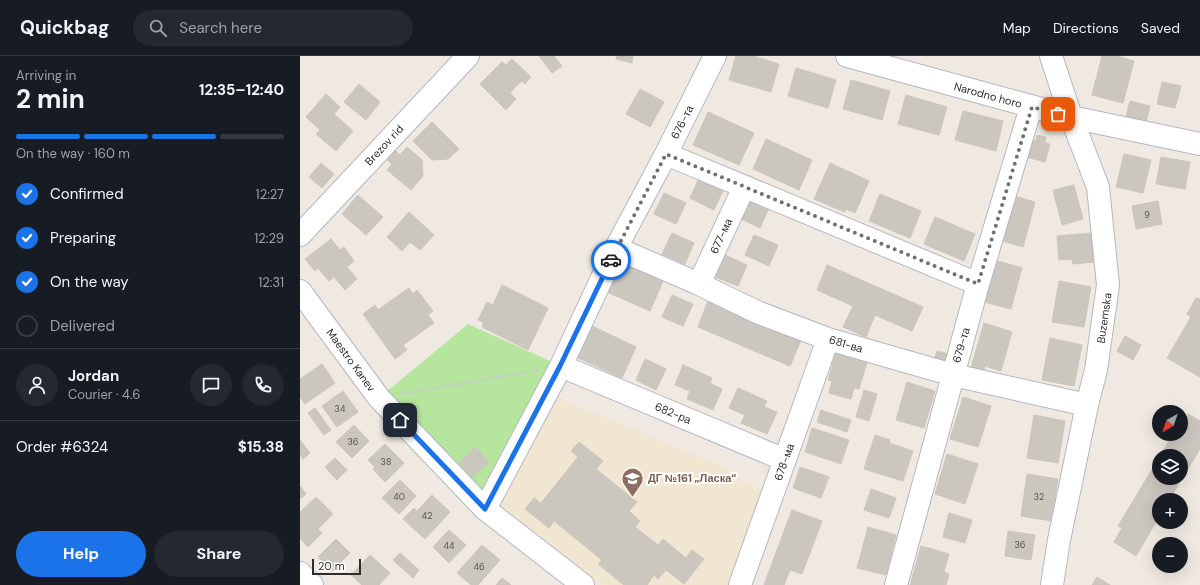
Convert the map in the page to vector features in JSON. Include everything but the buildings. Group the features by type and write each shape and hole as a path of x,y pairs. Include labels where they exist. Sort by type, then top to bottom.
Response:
{"street":[{"name":"Brezov rid","path":"300,235 468,56"},
{"name":"676-та","path":"485,509 560,366 616,248 666,154 715,56"},
{"name":"Narodno horo","path":"847,56 1071,117 1200,142"},
{"name":"Buzemska","path":"1051,56 1071,117 1098,187 1108,285 1096,370 1086,405 1059,540 1052,585"},
{"name":"679-та","path":"896,585 952,375 1032,107"},
{"path":"666,154 978,284"},
{"name":"677-ма","path":"699,284 744,187"},
{"name":"681-ва","path":"616,248 699,284 757,312 828,339 952,375 1086,405"},
{"name":"Maestro Kanev","path":"300,291 379,398 485,509 583,585"},
{"name":"678-ма","path":"740,585 828,339"},
{"name":"682-ра","path":"560,366 785,460"},
{"path":"300,573 312,585"}],"path":[{"path":"379,398 560,366"}],"shaded area":[{"name":"ДГ №161 „Ласка“","path":"554,396 730,469 728,475 763,490 729,585 601,585 560,555 499,506"}],"green space":[{"path":"468,324 561,366 485,509 379,398"}],"way so far":[{"path":"611,260 666,154 978,284 1032,107 1058,114"}],"place":[{"name":"ДГ №161 „Ласка“","path":"632,498"}],"route":[{"path":"400,420 485,509 560,366 611,260"}]}
